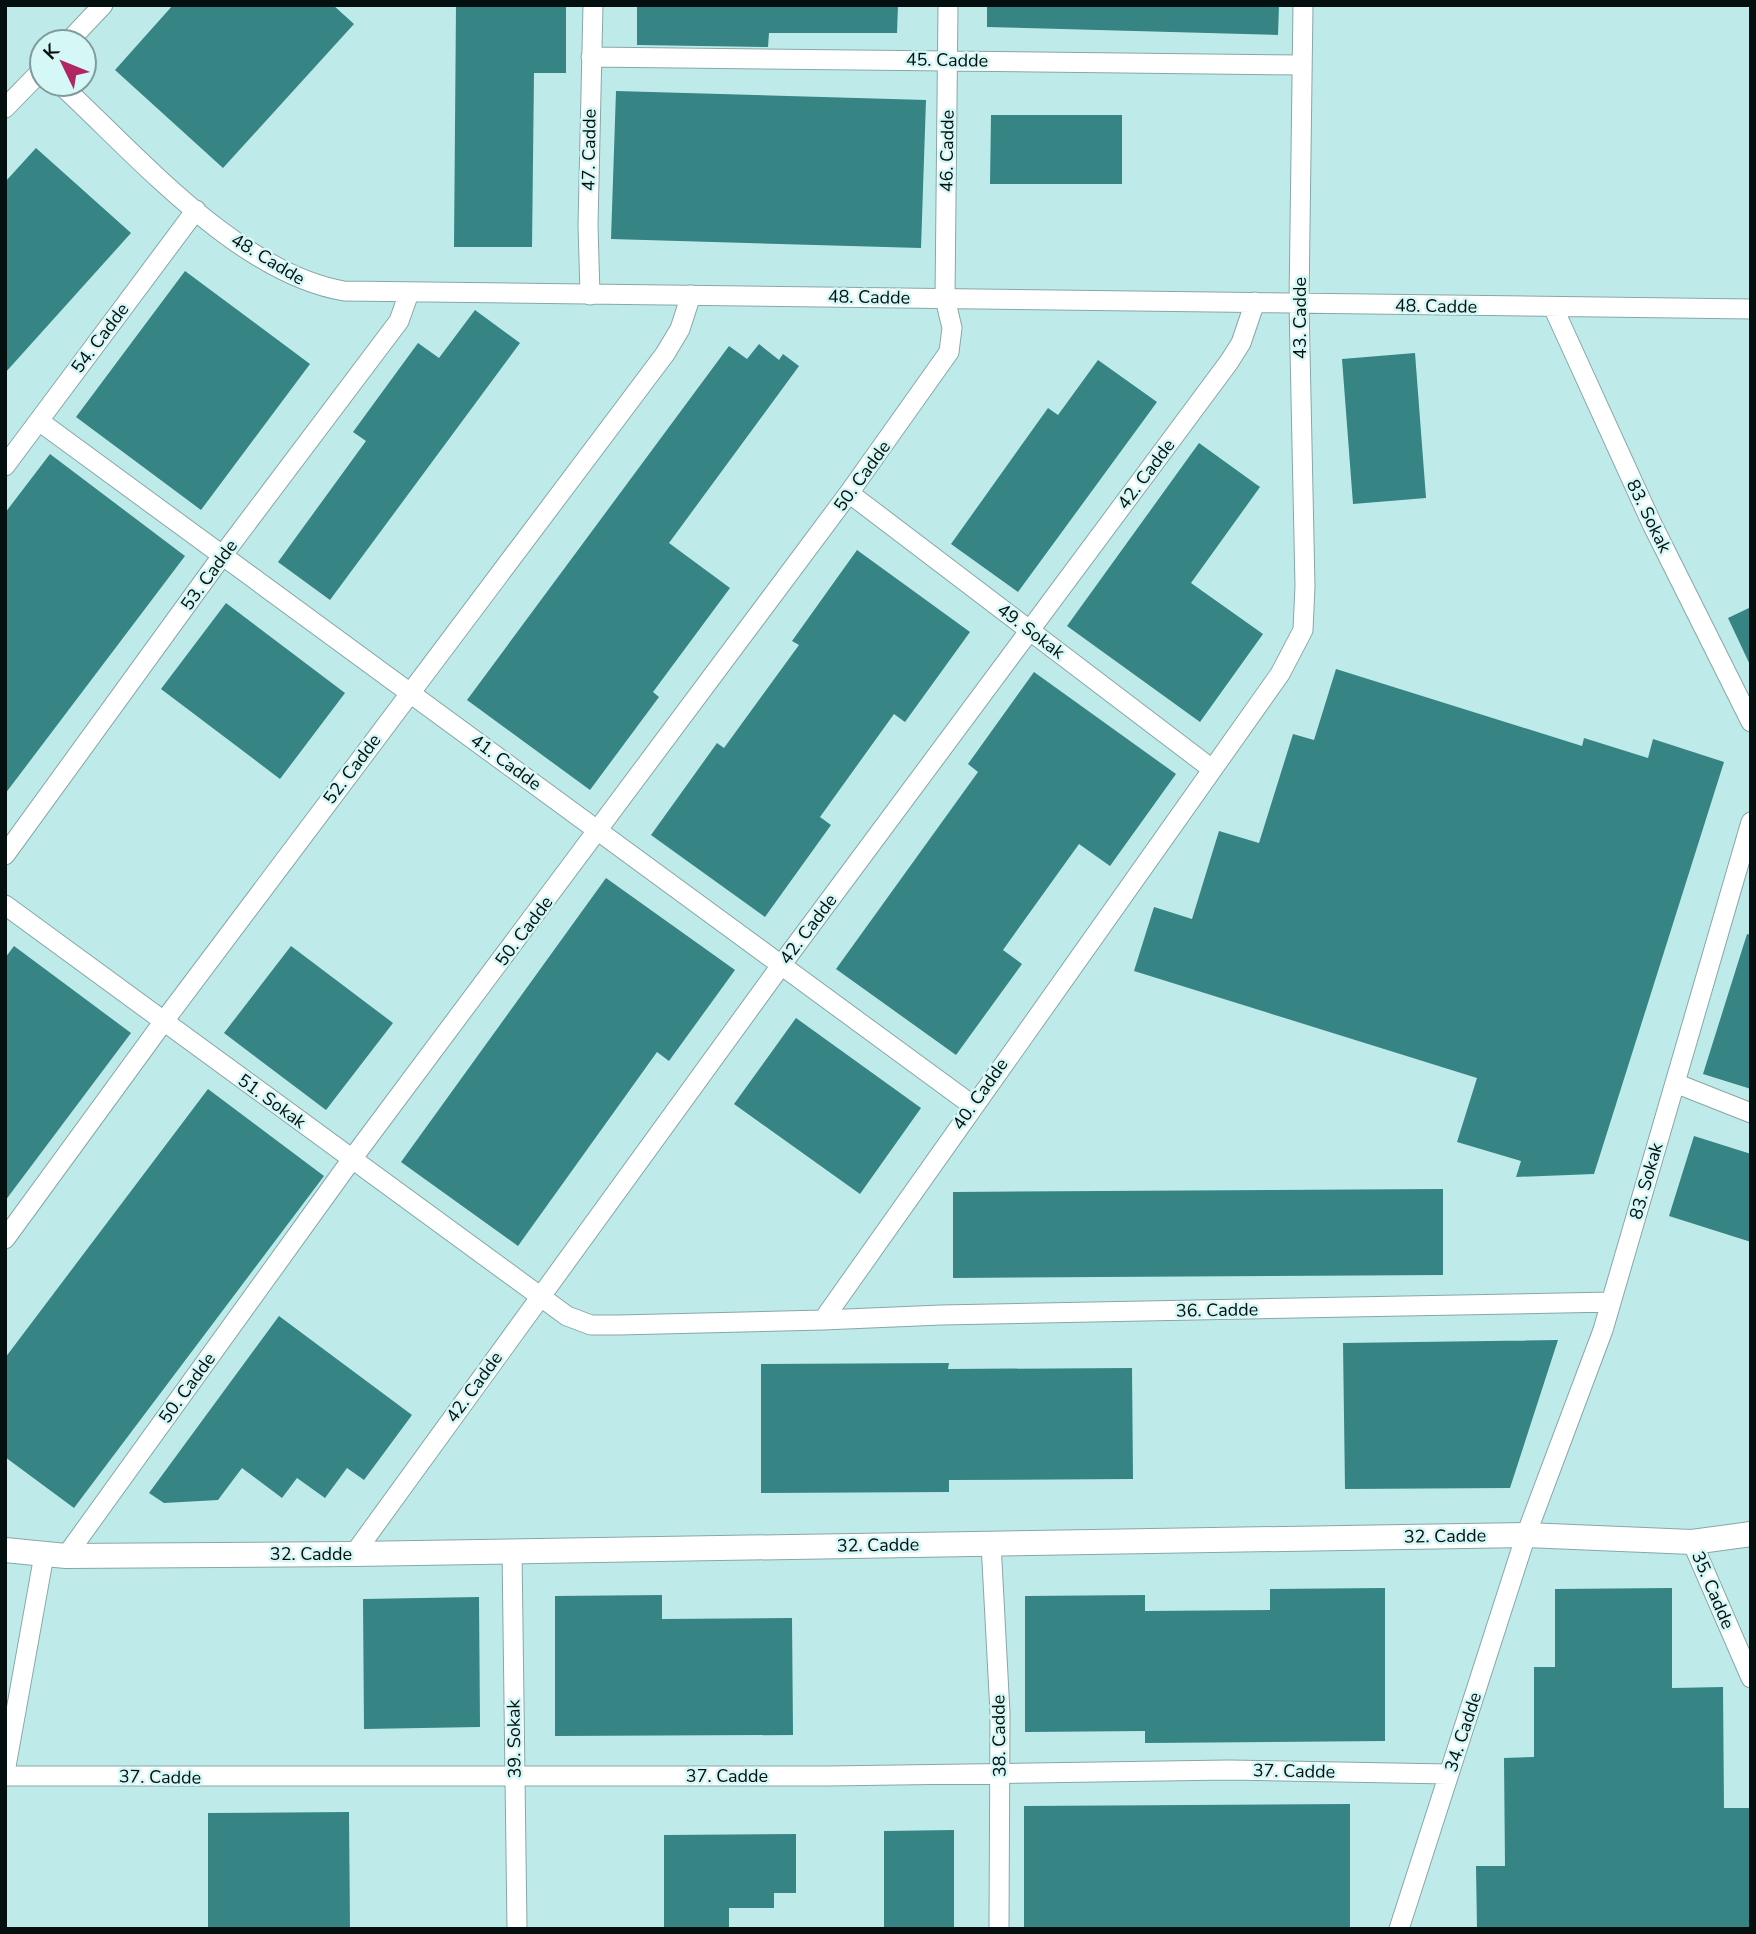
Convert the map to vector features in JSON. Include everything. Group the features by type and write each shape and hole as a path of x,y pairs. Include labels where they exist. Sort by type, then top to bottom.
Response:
{"street":[{"path":"81,28 103,5"},
{"name":"47. Cadde","path":"590,295 588,225 593,5"},
{"name":"46. Cadde","path":"946,298 948,5"},
{"name":"43. Cadde","path":"1303,5 1299,303 1305,586 1303,630"},
{"name":"45. Cadde","path":"592,57 1302,65"},
{"path":"5,108 28,84"},
{"name":"48. Cadde","path":"75,98 196,210 234,240 304,282 344,291 1751,309"},
{"name":"54. Cadde","path":"5,466 196,210"},
{"name":"53. Cadde","path":"5,855 222,556 399,321 409,293"},
{"name":"52. Cadde","path":"5,1239 164,1021 664,354 680,329 691,295"},
{"name":"50. Cadde","path":"5,1774 55,1556 849,494 949,352 951,328 946,298"},
{"name":"42. Cadde","path":"354,1554 782,964 1228,362 1241,343 1255,302"},
{"name":"83. Sokak","path":"1553,307 1652,524 1751,722"},
{"name":"41. Cadde","path":"39,421 972,1105"},
{"name":"49. Sokak","path":"849,494 1212,769"},
{"name":"40. Cadde","path":"822,1320 1280,674 1303,630"},
{"name":"83. Sokak","path":"1525,1535 1611,1302 1751,822"},
{"name":"51. Sokak","path":"5,905 539,1297"},
{"path":"1675,1083 1751,1113"},
{"path":"539,1297 567,1316 591,1325 822,1320"},
{"name":"36. Cadde","path":"822,1320 955,1314 1611,1302"},
{"name":"32. Cadde","path":"5,1550 55,1556 354,1554 1525,1535 1692,1542 1751,1534"},
{"name":"34. Cadde","path":"1399,1929 1525,1535"},
{"name":"35. Cadde","path":"1692,1542 1751,1678"},
{"name":"38. Cadde","path":"990,1544 1000,1713 999,1929"},
{"name":"39. Sokak","path":"512,1550 517,1929"},
{"name":"37. Cadde","path":"5,1774 515,1777 829,1776 1000,1771 1450,1774"}],"shaded area":[{"path":"5,5 1751,5 1751,1929 5,1929"}],"building":[{"path":"173,5 333,5 354,24 223,168 115,70"},
{"path":"456,5 566,5 566,73 534,73 532,247 454,247"},
{"path":"637,5 898,5 897,33 769,33 768,47 637,45"},
{"path":"987,5 1279,5 1278,35 987,27"},
{"path":"616,91 926,100 921,248 611,239"},
{"path":"991,115 1122,115 1122,184 990,184"},
{"path":"36,148 131,233 5,373 5,182"},
{"path":"185,271 310,364 201,510 76,417"},
{"path":"475,310 520,343 330,600 278,562 366,441 353,432 418,343 439,358"},
{"path":"759,344 779,360 783,354 799,366 669,543 730,588 653,692 659,697 590,790 467,700 729,346 747,359"},
{"path":"1415,353 1426,498 1353,504 1342,359"},
{"path":"1098,360 1157,402 1018,592 951,544 1048,408 1058,415"},
{"path":"1199,443 1260,487 1191,583 1263,634 1200,722 1067,626"},
{"path":"50,454 185,556 5,794 5,513"},
{"path":"857,550 970,632 905,722 894,714 820,817 831,825 765,917 651,835 717,743 724,748 799,645 792,641"},
{"path":"226,603 345,693 280,779 161,689"},
{"path":"1751,607 1751,667 1728,618"},
{"path":"1336,669 1582,746 1584,738 1648,758 1653,739 1724,762 1594,1174 1516,1177 1521,1161 1457,1142 1477,1078 1134,971 1154,907 1192,919 1219,831 1259,843 1293,734 1314,740"},
{"path":"1034,672 1176,774 1110,866 1079,844 1003,950 1022,964 956,1055 836,969 978,772 968,764"},
{"path":"606,878 735,970 669,1061 657,1052 518,1246 401,1162"},
{"path":"1747,934 1751,935 1751,1089 1703,1074"},
{"path":"14,946 131,1033 5,1201 5,958"},
{"path":"291,946 393,1023 326,1110 224,1033"},
{"path":"796,1018 921,1108 860,1194 734,1104"},
{"path":"208,1089 324,1176 74,1508 5,1457 5,1358"},
{"path":"1694,1136 1751,1154 1751,1242 1669,1216"},
{"path":"1443,1189 1443,1275 953,1278 953,1192"},
{"path":"279,1316 412,1415 364,1480 347,1468 325,1498 297,1478 282,1498 242,1468 218,1500 164,1503 149,1493"},
{"path":"1558,1340 1510,1488 1345,1489 1343,1343"},
{"path":"949,1363 948,1369 1132,1368 1133,1479 949,1480 949,1492 761,1493 761,1364"},
{"path":"1385,1588 1385,1741 1145,1743 1145,1731 1025,1732 1025,1596 1145,1595 1145,1611 1270,1610 1270,1589"},
{"path":"1672,1588 1672,1688 1723,1687 1724,1808 1751,1808 1751,1929 1477,1929 1476,1866 1505,1866 1504,1758 1534,1757 1534,1667 1555,1667 1555,1589"},
{"path":"662,1595 662,1619 792,1618 793,1735 555,1736 555,1596"},
{"path":"479,1597 480,1727 364,1729 363,1599"},
{"path":"1350,1804 1350,1929 1024,1929 1024,1806"},
{"path":"349,1812 350,1929 208,1929 208,1813"},
{"path":"954,1830 954,1929 884,1929 884,1831"},
{"path":"796,1834 796,1893 774,1893 774,1908 729,1908 729,1929 664,1929 664,1835"}]}
